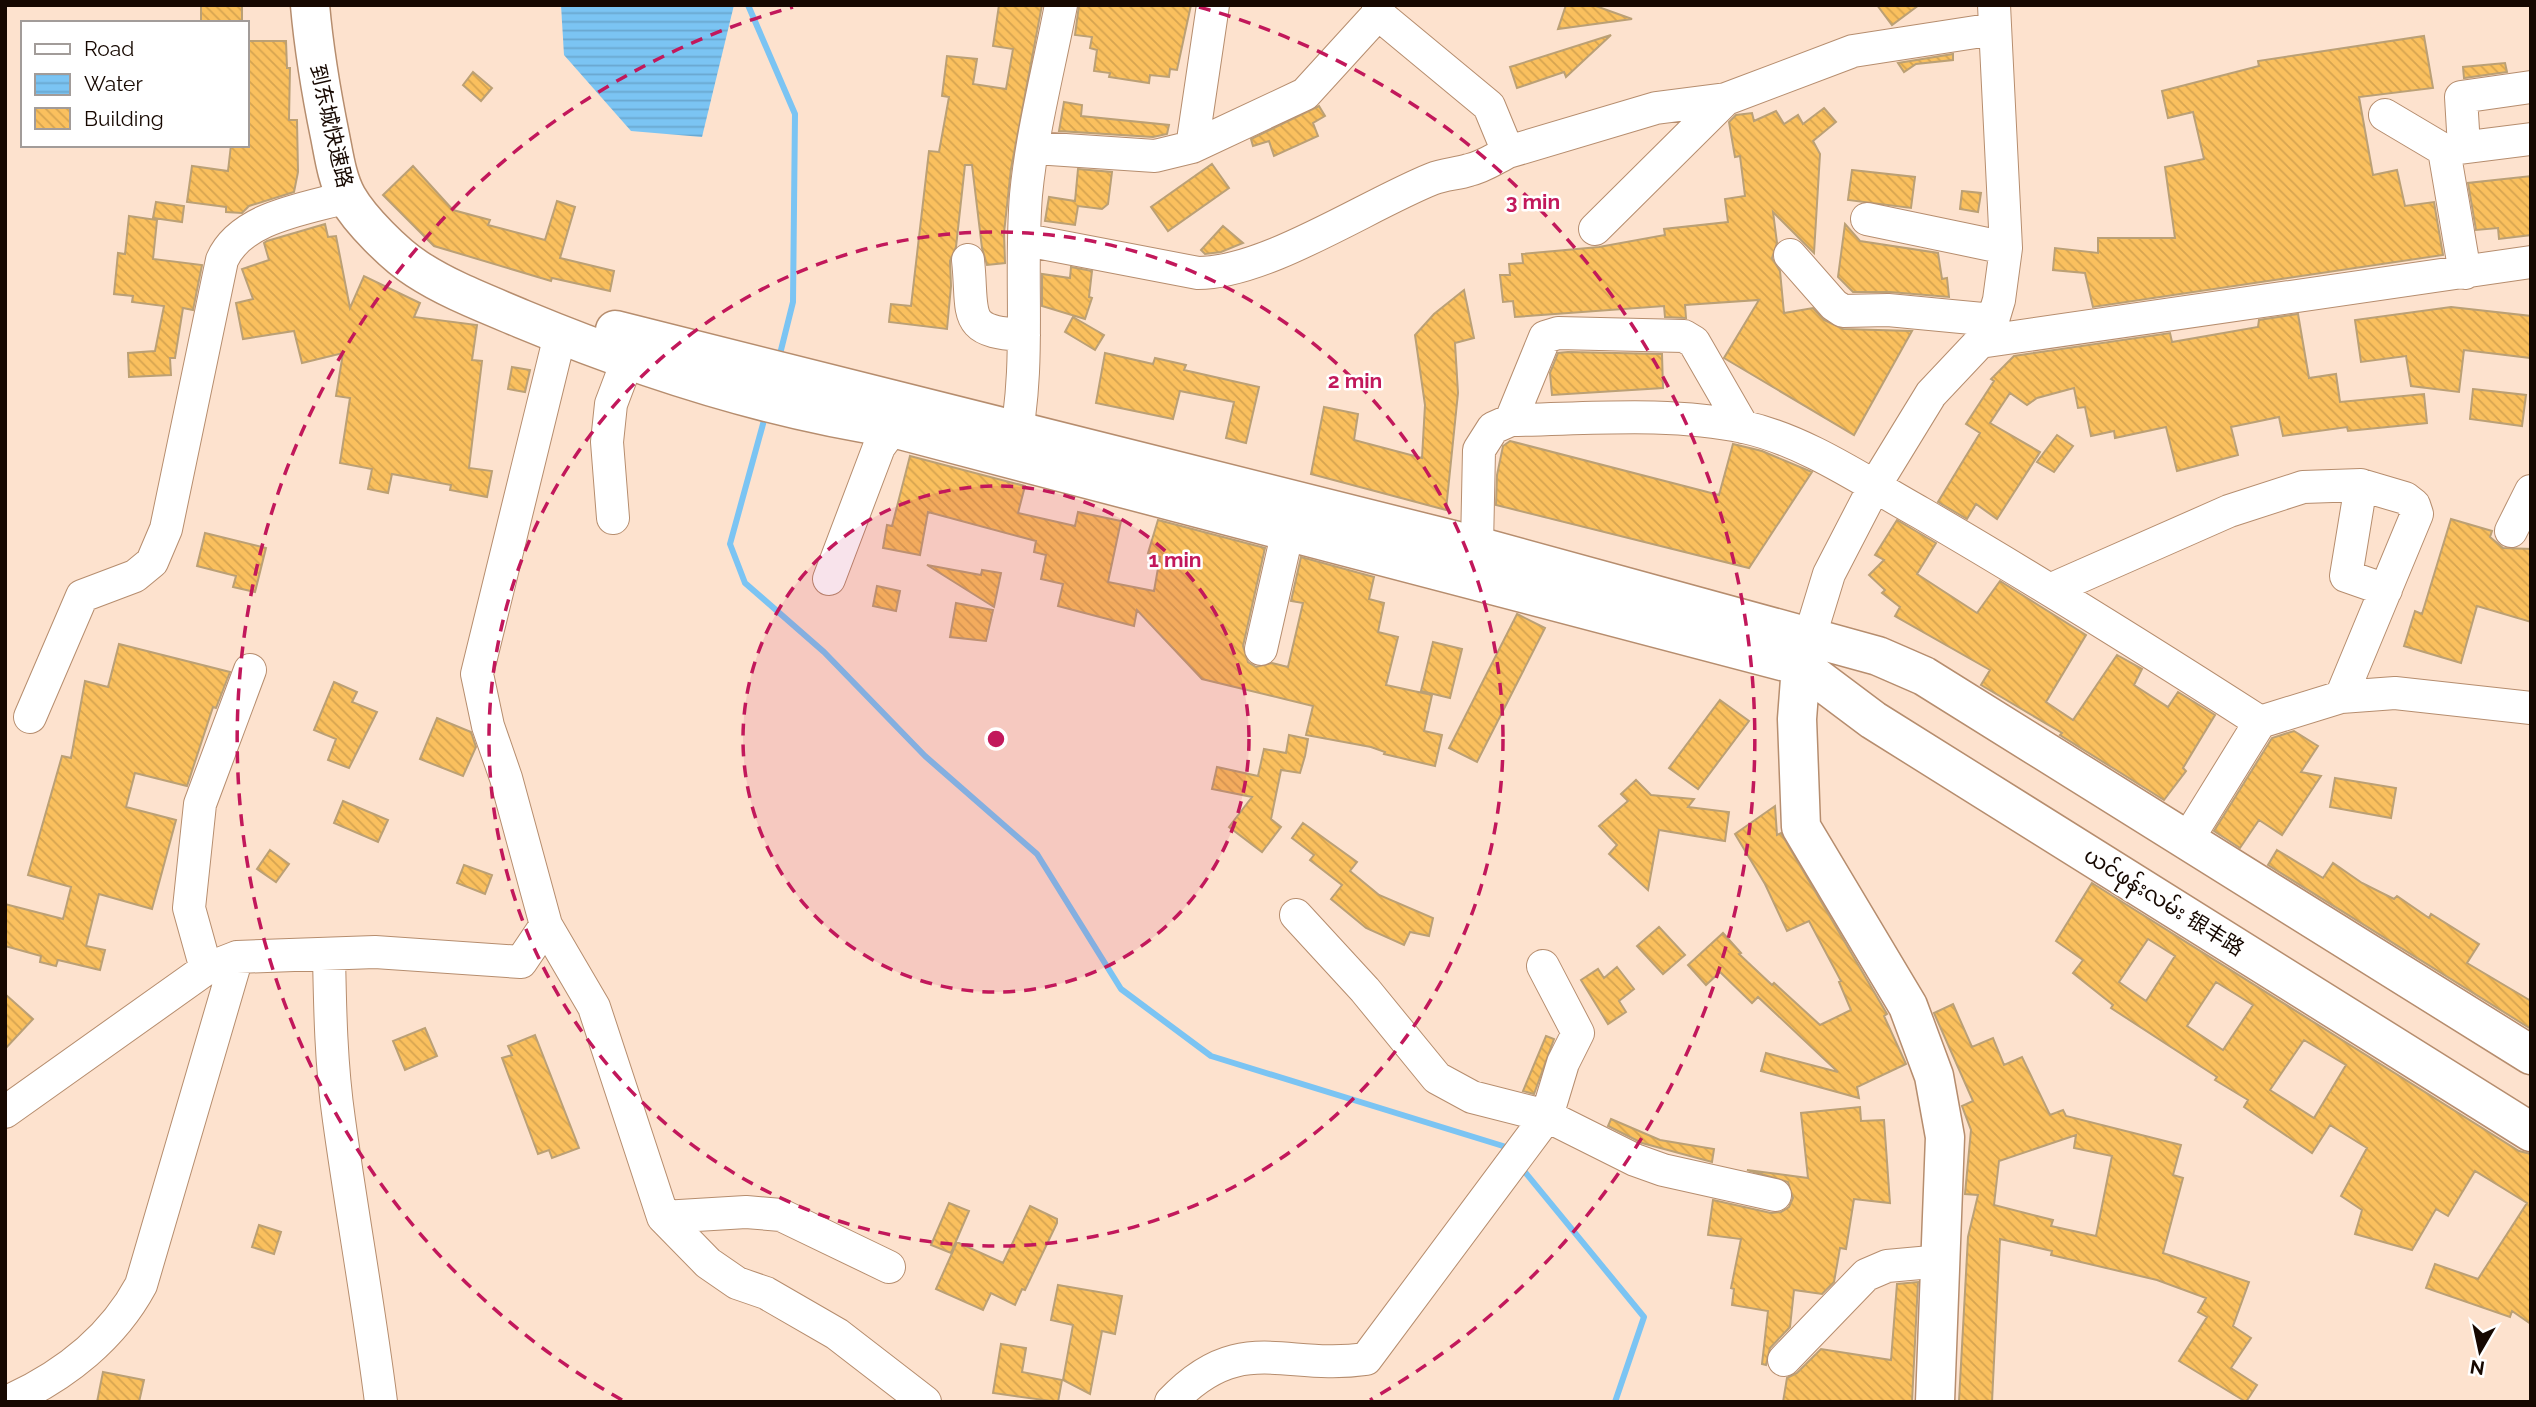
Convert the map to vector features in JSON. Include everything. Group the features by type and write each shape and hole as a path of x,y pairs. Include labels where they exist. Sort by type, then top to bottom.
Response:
{"main road":[{"name":"到东城快速路","path":"310,5 316,66 336,167 347,197 383,241 415,269 484,303 560,335 628,359 746,380"},
{"name":"到东城快速路","path":"484,303 627,332 746,380"},
{"path":"746,380 1015,444 1476,546 1806,651"},
{"path":"832,402 893,428 1015,444 1288,530 1806,651 1878,656 1924,676 2531,1055"},
{"path":"1806,651 1797,719 1801,827 1908,1006 1934,1076 1945,1137 1935,1402"},
{"name":"ယင်ဖုန်းလမ်း 银丰路","path":"1806,651 1873,720 2531,1132"}],"street":[{"path":"1015,444 1024,335 1026,195 1061,5"},
{"path":"1192,147 1213,5"},
{"path":"1035,148 1155,156 1192,147 1305,94 1378,9 1489,106 1508,152"},
{"path":"1026,240 1198,273 1217,273 1242,266 1292,245 1435,178 1472,170 1508,152 1656,108 1726,99 1853,51 1995,17 2006,248 1986,331 1931,394 1874,486 1829,574 1806,651"},
{"path":"2465,273 2454,148 2461,97 2531,87"},
{"path":"1595,229 1726,99"},
{"path":"2385,114 2454,148 2531,139"},
{"path":"30,718 82,596 135,576 152,562 166,529 222,260 229,245 254,226 347,197"},
{"path":"1867,219 2006,248"},
{"path":"1790,255 1834,305 1843,311 1888,310 1986,331 2526,266"},
{"path":"968,260 974,318 980,327 993,333 1024,335"},
{"path":"1511,420 1545,337 1558,333 1684,336 1694,342 1743,427"},
{"path":"560,335 477,674 488,726 506,778 546,925 594,1007 663,1217 708,1263 737,1283 766,1293 837,1334 925,1402"},
{"path":"613,517 607,442 611,404 628,359"},
{"path":"1476,546 1479,450 1493,428 1511,420 1645,418 1743,427 1787,440 1874,486 2052,589 2260,722"},
{"path":"829,579 879,447 893,428"},
{"path":"2052,589 2229,511 2303,487 2361,485 2405,498 2414,505 2417,514 2341,697"},
{"path":"2361,485 2346,576 2386,590"},
{"path":"2511,531 2531,491"},
{"path":"1261,649 1288,530"},
{"path":"206,969 189,908 200,804 250,670"},
{"path":"2187,840 2260,722 2341,697 2405,694 2531,708"},
{"path":"1296,915 1365,990 1437,1078 1472,1097 1547,1116 1635,1160 1663,1170 1775,1195"},
{"path":"5,1112 206,969 237,957 375,952 521,962 546,925"},
{"path":"329,954 331,1043 338,1119 365,1276 381,1402"},
{"path":"11,1399 47,1384 81,1357 124,1316 141,1285 237,957"},
{"path":"1171,1402 1185,1386 1219,1363 1258,1357 1350,1361 1366,1359 1547,1116 1563,1063 1577,1033 1543,966"},
{"path":"663,1217 746,1212 781,1215 889,1267"},
{"path":"1784,1360 1866,1275 1887,1266 1942,1261"}],"water":[{"path":"561,5 734,5 702,137 631,131 564,55"}],"building":[{"path":"201,5 242,5 242,21 201,21"},
{"path":"999,5 1042,5 1011,169 1004,233 1005,263 987,265 982,248 972,165 965,165 956,247 950,261 951,286 947,329 889,322 891,304 911,306 929,151 939,152 949,97 942,96 947,56 977,59 973,84 1006,89 1013,49 993,46"},
{"path":"1079,5 1191,5 1177,70 1170,69 1169,77 1150,75 1149,83 1109,77 1110,73 1094,71 1097,50 1090,48 1092,37 1075,35"},
{"path":"1566,5 1593,5 1632,19 1558,29"},
{"path":"1877,5 1919,5 1892,25"},
{"path":"1611,35 1566,77 1564,72 1517,88 1510,67"},
{"path":"2424,36 2433,88 2359,97 2373,175 2397,170 2405,206 2434,202 2443,255 2093,307 2085,273 2053,270 2055,248 2098,253 2098,238 2175,238 2165,167 2204,159 2193,112 2168,118 2162,91 2259,66 2258,61"},
{"path":"248,41 286,41 287,68 290,68 289,120 297,120 298,172 294,192 249,206 242,213 226,212 226,207 187,202 192,166 228,171 231,147 248,147"},
{"path":"1953,54 1953,60 1916,64 1904,72 1898,63"},
{"path":"2505,63 2507,72 2464,78 2463,67"},
{"path":"473,72 492,88 481,101 463,85"},
{"path":"1064,102 1082,105 1081,116 1169,125 1167,134 1153,137 1059,131"},
{"path":"1319,106 1325,116 1313,123 1318,136 1274,156 1269,141 1253,146 1251,139"},
{"path":"1824,108 1836,122 1813,141 1820,154 1814,253 1773,212 1777,243 1772,258 1780,271 1784,313 1813,308 1824,320 1843,329 1912,331 1854,435 1724,358 1759,300 1685,305 1686,318 1665,317 1664,306 1515,317 1513,301 1503,302 1500,275 1510,275 1509,264 1523,263 1522,254 1599,247 1665,235 1664,229 1728,222 1725,199 1745,196 1740,156 1735,157 1729,122 1736,115 1752,113 1754,121 1776,111 1784,124 1798,115 1803,124"},
{"path":"1212,164 1229,188 1168,231 1151,207"},
{"path":"413,166 453,210 490,220 488,225 545,240 557,201 575,207 560,258 614,271 610,291 552,278 551,281 434,246 383,195"},
{"path":"1078,169 1112,172 1108,204 1102,209 1078,206 1075,225 1045,221 1049,197 1075,201"},
{"path":"1852,170 1915,177 1911,208 1848,200"},
{"path":"2531,176 2531,235 2499,239 2498,228 2476,230 2468,183"},
{"path":"1962,191 1981,193 1978,212 1960,209"},
{"path":"156,202 184,206 182,222 153,218"},
{"path":"129,216 157,220 153,259 202,265 193,310 183,308 175,358 170,358 171,375 129,377 128,353 155,351 164,306 132,302 133,296 114,294 118,253 125,254"},
{"path":"325,224 328,237 336,236 350,308 364,276 420,303 414,317 477,325 472,360 482,361 469,468 492,471 487,497 450,490 451,485 392,474 388,493 368,489 372,469 340,463 350,398 336,396 343,353 302,363 294,331 243,339 236,303 253,299 242,269 269,260 264,243 267,241"},
{"path":"1845,224 1860,241 1938,253 1942,279 1947,278 1949,297 1853,292 1838,277"},
{"path":"1223,226 1243,243 1221,252 1205,254 1201,250"},
{"path":"1071,267 1092,271 1089,297 1092,298 1085,319 1042,306 1042,274 1070,278"},
{"path":"1464,290 1474,338 1455,343 1458,393 1446,510 1311,474 1324,407 1358,414 1354,440 1422,458 1425,405 1415,335 1434,314"},
{"path":"2451,307 2531,316 2531,358 2464,350 2459,392 2411,386 2406,356 2361,362 2355,320"},
{"path":"2298,314 2309,378 2336,374 2340,402 2424,394 2427,423 2348,431 2347,427 2283,436 2279,417 2231,427 2238,455 2177,471 2166,427 2115,438 2114,431 2091,436 2085,407 2078,408 2074,388 2037,398 2027,405 2010,393 1990,423 2040,452 1997,519 1976,504 1967,519 1938,502 1980,433 1966,424 1994,381 1991,379 2014,356 2170,333 2172,342 2258,327 2259,320"},
{"path":"1073,317 1104,335 1095,350 1065,332"},
{"path":"1105,353 1153,364 1155,358 1186,365 1184,370 1259,387 1246,443 1226,438 1234,402 1180,391 1173,419 1096,403"},
{"path":"1558,353 1662,354 1663,388 1552,395 1550,373"},
{"path":"512,367 530,370 525,392 508,389"},
{"path":"2473,389 2526,395 2522,426 2470,419"},
{"path":"2057,435 2073,446 2054,472 2037,462"},
{"path":"1510,441 1719,495 1733,444 1762,451 1812,472 1749,568 1496,505 1497,475 1503,446"},
{"path":"910,456 1025,486 1018,513 1075,526 1078,512 1121,521 1108,582 1154,591 1160,557 1148,553 1158,520 1265,548 1243,646 1248,662 1256,667 1272,663 1288,667 1303,603 1291,601 1301,557 1374,577 1369,599 1384,603 1378,632 1398,637 1386,685 1432,695 1424,731 1442,735 1435,766 1384,754 1385,752 1371,747 1306,735 1313,706 1202,679 1137,610 1134,626 1058,606 1063,584 1041,579 1046,555 1034,552 1036,541 928,512 920,555 883,548 887,525 892,526"},
{"path":"2451,519 2492,531 2490,537 2503,548 2531,549 2531,622 2477,606 2461,663 2404,646 2415,611 2422,614"},
{"path":"1897,520 1936,543 1917,574 1977,613 2000,581 2086,635 2046,702 2073,720 2117,655 2142,669 2134,685 2168,707 2178,692 2215,715 2183,768 2186,771 2164,800 2060,735 2062,733 1981,685 1990,670 1895,616 1900,607 1882,593 1885,590 1869,575 1884,560 1875,555"},
{"path":"205,533 266,548 255,592 233,587 236,576 197,566"},
{"path":"927,565 981,575 982,570 1001,573 994,607"},
{"path":"877,586 900,591 896,611 873,606"},
{"path":"956,603 993,610 986,641 950,637"},
{"path":"1517,614 1545,628 1477,762 1449,748"},
{"path":"1433,642 1462,649 1450,698 1421,691"},
{"path":"119,644 230,672 216,708 213,707 187,786 135,773 126,807 176,820 152,909 99,894 86,946 105,950 100,970 58,960 56,966 40,962 41,956 5,946 5,904 63,919 71,887 28,875 62,756 71,758 85,681 108,687"},
{"path":"334,682 357,692 352,702 377,712 349,768 328,760 336,739 314,730"},
{"path":"1720,700 1749,721 1698,789 1669,768"},
{"path":"437,718 471,732 476,747 463,776 420,759"},
{"path":"2294,731 2318,746 2301,772 2321,776 2282,835 2259,820 2240,848 2214,831 2272,738"},
{"path":"1289,735 1308,739 1305,756 1300,773 1281,770 1271,819 1281,827 1262,852 1229,827 1252,797 1212,789 1217,767 1258,776 1264,749 1286,753"},
{"path":"2335,778 2396,788 2391,818 2330,807"},
{"path":"1636,780 1651,795 1694,799 1688,807 1729,812 1725,841 1659,830 1648,890 1609,854 1617,845 1599,826 1628,801 1621,794"},
{"path":"343,801 388,820 378,842 334,823"},
{"path":"1775,806 1777,835 1781,833 1887,1014 1884,1016 1906,1064 1857,1087 1859,1098 1761,1071 1766,1053 1838,1072 1758,997 1752,1003 1720,972 1706,985 1688,965 1723,933 1741,953 1739,954 1820,1025 1851,1010 1839,982 1841,981 1809,921 1787,931 1765,884 1735,834"},
{"path":"1303,823 1357,862 1350,871 1379,895 1433,918 1429,936 1410,932 1404,945 1366,928 1331,899 1342,885 1310,860 1314,855 1292,838"},
{"path":"270,850 289,864 276,882 257,869"},
{"path":"2277,850 2323,878 2333,863 2362,883 2394,899 2397,896 2429,918 2431,914 2479,944 2467,963 2531,1001 2531,1029 2268,865"},
{"path":"464,865 492,875 485,894 457,883"},
{"path":"2092,883 2519,1151 2531,1154 2531,1324 2512,1311 2510,1317 2426,1288 2435,1264 2478,1279 2527,1203 2475,1171 2448,1216 2436,1209 2412,1250 2355,1234 2362,1210 2341,1196 2367,1148 2330,1125 2312,1153 2244,1107 2248,1100 2215,1080 2217,1077 2111,1008 2113,1005 2073,973 2083,960 2056,941","holes":["2148,939 2175,956 2146,1001 2119,982","2216,982 2253,1005 2223,1050 2187,1026","2304,1040 2346,1065 2314,1118 2270,1090"]},
{"path":"1659,927 1685,955 1663,974 1637,946"},
{"path":"1617,967 1634,989 1619,1001 1626,1012 1608,1024 1581,980 1598,969 1604,978"},
{"path":"5,994 33,1019 5,1049"},
{"path":"1953,1004 1972,1047 1993,1038 2004,1065 2022,1057 2050,1115 2063,1110 2066,1116 2181,1145 2173,1175 2183,1178 2163,1253 2249,1282 2233,1326 2251,1338 2231,1368 2257,1385 2246,1402 2179,1361 2207,1317 2198,1312 2206,1298 2157,1280 2051,1255 2052,1251 2000,1239 1992,1402 1959,1401 1968,1237 1978,1195 1965,1194 1971,1130 1962,1106 1973,1101 1934,1013","holes":["2076,1135 2074,1148 2112,1156 2096,1236 2051,1226 2053,1220 1994,1205 1999,1161"]},
{"path":"425,1028 437,1056 405,1070 393,1041"},
{"path":"535,1035 579,1148 552,1158 549,1150 538,1154 502,1058 512,1055 508,1046"},
{"path":"1546,1036 1554,1039 1534,1094 1523,1091"},
{"path":"1860,1107 1861,1121 1884,1120 1890,1203 1854,1199 1846,1249 1840,1248 1834,1282 1822,1294 1794,1290 1790,1327 1770,1348 1766,1365 1762,1364 1768,1311 1732,1305 1734,1289 1731,1288 1741,1239 1708,1235 1713,1200 1771,1213 1781,1212 1789,1207 1793,1198 1788,1182 1747,1170 1808,1178 1801,1113"},
{"path":"1611,1119 1660,1140 1714,1149 1712,1162 1642,1143 1608,1126"},
{"path":"949,1203 969,1211 951,1253 931,1245"},
{"path":"1030,1206 1057,1219 1057,1223 1015,1305 991,1293 983,1310 936,1289 957,1242 1003,1263"},
{"path":"259,1225 281,1232 274,1254 252,1247"},
{"path":"1918,1282 1912,1402 1783,1402 1787,1378 1797,1373 1821,1349 1891,1360 1897,1284"},
{"path":"1058,1285 1122,1296 1115,1334 1102,1331 1090,1394 1063,1380 1073,1325 1051,1320"},
{"path":"1001,1344 1026,1348 1022,1372 1062,1380 1058,1402 993,1393"},
{"path":"103,1372 144,1380 139,1402 97,1402"}],"waterway":[{"path":"748,5 795,114 793,302 779,358"},
{"path":"766,413 730,544 745,583 824,652 925,756 1037,854 1121,989 1211,1056 1503,1146 1509,1153"},
{"path":"1520,1166 1644,1317 1615,1402"}]}
